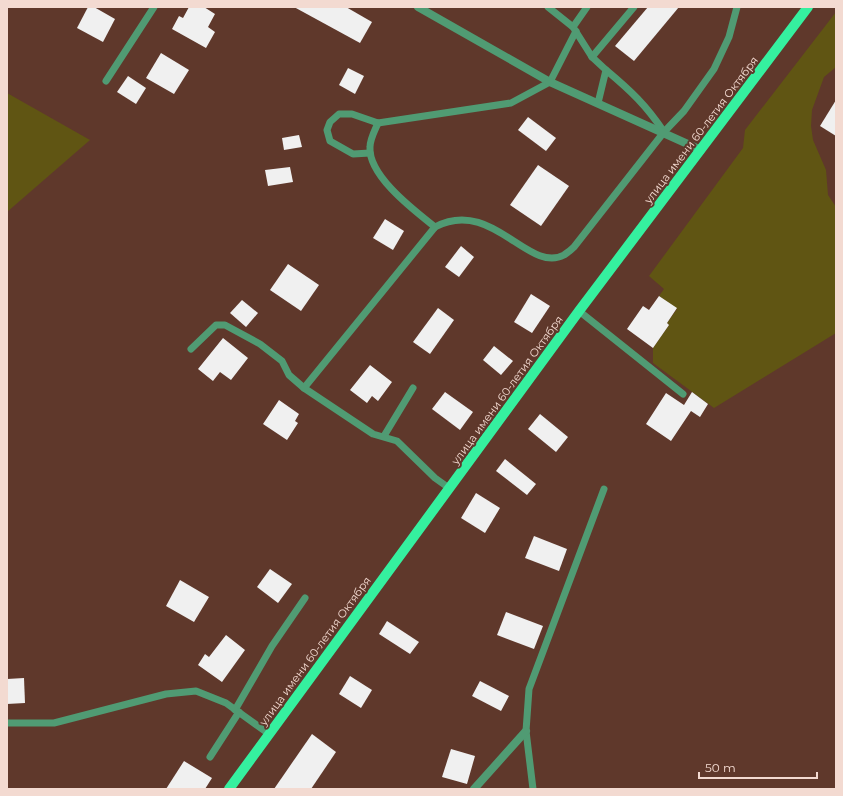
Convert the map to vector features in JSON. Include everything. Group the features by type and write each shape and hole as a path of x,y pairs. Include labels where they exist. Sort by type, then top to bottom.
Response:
{"main road":[{"name":"улица имени 60-летия Октября","path":"229,789 580,311 808,7"}],"street":[{"path":"418,7 550,82 664,132 701,150"},
{"path":"474,789 526,731"}],"lane":[{"path":"106,81 154,7"},
{"path":"548,7 575,29 592,57 636,95 651,112 664,132"},
{"path":"370,153 353,154 330,141 327,130 330,122 339,114 352,114 378,123 510,103 550,82 587,7"},
{"path":"592,57 634,7"},
{"path":"304,388 435,227 447,221 466,219 482,222 538,255 549,258 564,255 574,247 664,132 684,111 714,69 729,37 737,7"},
{"path":"598,103 606,70"},
{"path":"378,123 370,146 370,153 379,172 397,196 435,227"},
{"path":"580,311 683,394"},
{"path":"191,349 216,325 225,325 260,344 282,361 289,375 304,388 373,434 384,436 397,442 434,478 449,488"},
{"path":"384,436 413,388"},
{"path":"532,789 526,731 529,689 604,489"},
{"path":"210,757 272,646 305,598"},
{"path":"7,723 54,724 166,694 196,690 217,698 269,734"}],"shaded area":[{"path":"836,12 836,67 824,77 812,110 811,126 813,140 826,170 828,195 836,207 836,333 714,408 653,363 653,348 669,325 667,323 677,309 659,296 664,289 649,276 743,148 745,130"},
{"path":"7,93 90,140 7,212"}],"building":[{"path":"88,7 94,7 115,19 103,42 77,28"},
{"path":"189,7 204,7 215,14 208,27 215,32 206,48 172,29 179,16 183,18"},
{"path":"294,7 346,7 372,22 360,43"},
{"path":"648,7 679,7 634,61 615,46"},
{"path":"161,53 189,70 174,94 146,78"},
{"path":"348,68 364,76 355,94 339,85"},
{"path":"128,76 146,88 136,104 117,92"},
{"path":"836,100 836,136 820,126"},
{"path":"528,117 556,138 546,151 518,130"},
{"path":"299,135 302,147 284,150 282,138"},
{"path":"538,165 569,186 541,226 510,205"},
{"path":"290,167 293,182 268,186 265,170"},
{"path":"385,219 404,231 393,250 373,238"},
{"path":"461,246 474,257 459,277 445,267"},
{"path":"288,264 319,285 301,311 270,290"},
{"path":"531,294 550,306 532,333 514,322"},
{"path":"659,296 677,308 667,323 669,325 653,348 627,329 643,306 649,310"},
{"path":"242,300 258,313 246,327 230,313"},
{"path":"438,308 454,320 430,354 413,342"},
{"path":"223,338 248,358 231,380 220,372 213,381 198,369"},
{"path":"494,346 513,361 501,375 483,360"},
{"path":"370,365 392,382 378,401 372,396 367,403 350,390"},
{"path":"445,392 473,412 460,430 432,409"},
{"path":"692,392 708,404 700,417 691,411 671,441 646,424 666,393 684,405"},
{"path":"279,400 299,414 295,421 298,423 287,440 263,424"},
{"path":"540,414 568,437 556,452 528,429"},
{"path":"505,459 536,484 527,495 496,471"},
{"path":"476,493 500,508 485,533 461,518"},
{"path":"534,536 567,549 559,571 525,558"},
{"path":"270,569 292,584 278,603 257,587"},
{"path":"180,580 209,597 194,622 166,606"},
{"path":"506,612 543,626 534,649 497,635"},
{"path":"387,621 419,642 410,654 379,634"},
{"path":"226,635 245,650 222,682 198,665 205,654 209,657"},
{"path":"350,676 372,690 361,708 339,694"},
{"path":"24,678 25,703 7,704 7,679"},
{"path":"480,681 509,696 501,711 472,696"},
{"path":"312,734 336,752 311,789 274,789"},
{"path":"451,749 475,756 467,784 442,777"},
{"path":"184,761 212,778 205,789 166,789"}]}
